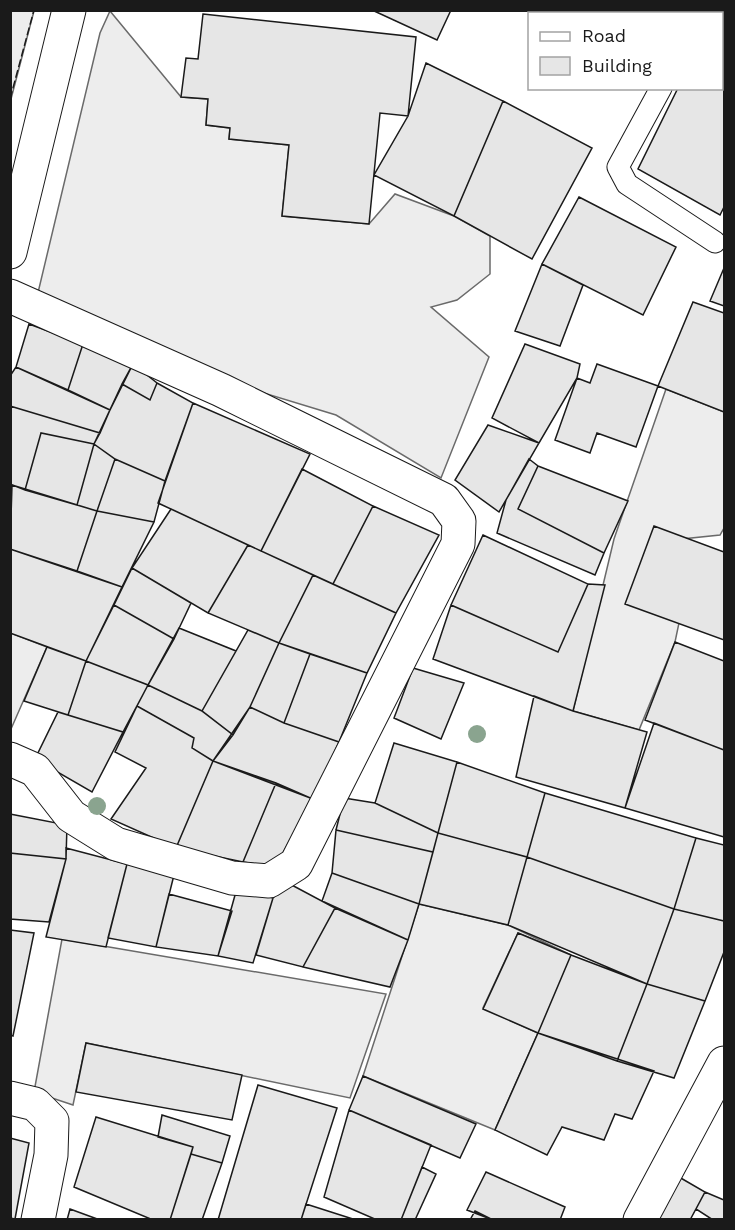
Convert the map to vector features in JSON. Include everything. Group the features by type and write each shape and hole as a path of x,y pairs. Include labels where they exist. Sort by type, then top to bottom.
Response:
{"street":[{"path":"10,252 69,10"},
{"path":"10,296 221,390 444,500 459,521 458,544 296,864 269,882 232,878 116,844 71,816 35,770 10,759"},
{"path":"640,1220 724,1063"},
{"path":"10,1098 35,1104 52,1121 51,1155 38,1220"}],"lane":[{"path":"660,90 618,167 627,184 715,242"}],"shaded area":[{"path":"10,11 34,11 11,99"},
{"path":"110,11 181,97 208,99 206,125 230,128 229,139 289,145 282,216 369,224 395,194 454,216 490,236 490,274 457,300 431,307 489,357 441,478 336,415 221,380 36,301 100,33"},
{"path":"666,389 724,412 724,528 720,535 682,539 679,623 675,642 639,730 573,711 614,539"},
{"path":"11,633 47,647 11,729"},
{"path":"419,904 508,925 571,955 518,933 483,1008 538,1033 495,1130 363,1076"},
{"path":"62,939 386,994 350,1098 86,1043 73,1105 34,1092"}],"building":[{"path":"372,10 451,10 437,40"},
{"path":"620,10 658,10 658,12 623,12"},
{"path":"658,10 719,10 718,12 658,12"},
{"path":"203,14 416,37 408,116 380,113 369,224 282,216 289,145 229,139 230,128 206,125 208,99 181,97 186,58 198,59"},
{"path":"723,55 724,207 720,215 638,169 677,90 723,90"},
{"path":"426,63 503,101 454,216 374,175 408,116"},
{"path":"503,101 592,148 532,259 454,216"},
{"path":"579,197 676,247 643,315 542,264"},
{"path":"542,264 583,285 560,346 515,331"},
{"path":"724,268 724,306 710,301"},
{"path":"693,302 724,313 724,412 658,386"},
{"path":"29,324 83,344 68,390 16,367"},
{"path":"83,344 133,364 110,410 68,390"},
{"path":"525,344 580,364 577,378 539,443 492,418"},
{"path":"133,364 157,383 150,400 122,384"},
{"path":"597,364 658,386 636,447 597,433 590,453 555,440 577,378 590,383"},
{"path":"16,367 110,410 100,433 10,406 10,376"},
{"path":"157,383 193,403 165,481 115,459 94,444 122,384 150,400"},
{"path":"193,403 310,454 261,551 158,503"},
{"path":"10,406 100,433 94,444 41,433 25,490 10,484"},
{"path":"488,425 539,443 499,512 455,480"},
{"path":"41,433 94,444 77,505 25,490"},
{"path":"94,444 115,459 97,511 77,505"},
{"path":"115,459 165,481 154,522 97,511"},
{"path":"529,459 538,466 518,509 604,553 595,575 497,533 506,500"},
{"path":"538,466 628,501 604,553 518,509"},
{"path":"302,469 373,506 333,584 261,551"},
{"path":"12,485 97,511 77,571 10,549"},
{"path":"373,506 439,535 396,613 333,584"},
{"path":"171,509 248,545 208,613 132,568"},
{"path":"97,511 154,522 122,587 77,571"},
{"path":"654,526 724,552 724,640 625,604"},
{"path":"483,535 588,584 558,652 451,605"},
{"path":"248,545 313,575 279,643 208,613"},
{"path":"10,549 122,587 86,661 10,633"},
{"path":"132,568 191,603 174,639 114,605"},
{"path":"313,575 396,613 367,673 279,643"},
{"path":"588,584 605,585 573,711 433,659 451,605 558,652"},
{"path":"114,605 174,639 148,685 86,661"},
{"path":"179,628 236,651 202,711 148,685"},
{"path":"248,630 279,643 250,707 233,735 202,711"},
{"path":"675,642 724,661 724,750 645,720"},
{"path":"279,643 310,654 284,723 250,707"},
{"path":"47,647 86,661 68,715 24,701"},
{"path":"310,654 367,673 339,742 284,723"},
{"path":"86,661 148,685 123,732 68,715"},
{"path":"413,668 464,683 441,739 394,718"},
{"path":"148,685 202,711 233,735 213,761 192,748 194,738 137,706"},
{"path":"534,696 573,711 647,732 625,808 516,777"},
{"path":"137,706 194,738 192,748 213,761 176,848 111,819 146,768 115,752"},
{"path":"250,707 284,723 339,742 313,799 213,761"},
{"path":"58,712 123,732 92,792 35,759"},
{"path":"654,723 724,750 724,837 625,808"},
{"path":"394,743 457,762 438,833 375,803"},
{"path":"213,761 276,783 243,862 176,848"},
{"path":"457,762 545,793 527,857 438,833"},
{"path":"276,783 313,799 275,867 243,862"},
{"path":"545,793 696,838 674,909 527,857"},
{"path":"344,798 375,803 438,833 433,852 336,830"},
{"path":"10,814 67,825 66,859 10,853"},
{"path":"336,830 433,852 419,904 332,873"},
{"path":"438,833 527,857 508,925 419,904"},
{"path":"696,838 724,845 724,921 674,909"},
{"path":"66,848 127,864 106,947 46,937 66,859"},
{"path":"10,853 66,859 49,922 10,919"},
{"path":"527,857 674,909 647,984 508,925"},
{"path":"127,864 174,875 156,947 108,938"},
{"path":"332,873 419,904 408,940 322,901"},
{"path":"288,883 335,908 303,967 256,955 273,898"},
{"path":"237,888 273,898 253,963 218,956"},
{"path":"169,894 232,911 218,956 156,947"},
{"path":"335,908 408,940 390,987 303,967"},
{"path":"674,909 724,921 724,952 705,1001 647,984"},
{"path":"10,930 34,933 13,1036 10,1035"},
{"path":"518,933 571,955 538,1033 483,1009"},
{"path":"571,955 647,984 617,1061 538,1033"},
{"path":"647,984 705,1001 674,1078 617,1061"},
{"path":"538,1033 654,1071 632,1119 615,1114 604,1140 562,1127 547,1155 495,1130"},
{"path":"86,1043 242,1075 232,1120 76,1092"},
{"path":"363,1076 476,1124 460,1158 349,1110"},
{"path":"258,1085 337,1108 301,1220 218,1220"},
{"path":"349,1110 431,1145 401,1220 377,1220 324,1197"},
{"path":"162,1115 230,1136 222,1163 191,1154 193,1147 158,1137"},
{"path":"96,1117 193,1147 170,1220 153,1220 74,1187"},
{"path":"10,1138 29,1143 15,1219 10,1218"},
{"path":"191,1154 222,1163 202,1220 170,1220"},
{"path":"422,1167 436,1174 415,1220 401,1220"},
{"path":"486,1172 565,1207 560,1220 493,1220 467,1210"},
{"path":"679,1177 705,1192 690,1220 657,1220"},
{"path":"705,1192 724,1200 724,1220 713,1220 696,1209"},
{"path":"306,1204 356,1220 301,1220"},
{"path":"70,1209 100,1220 67,1220"},
{"path":"475,1211 493,1220 470,1220"}],"fence":[{"path":"10,99 34,10"}]}
